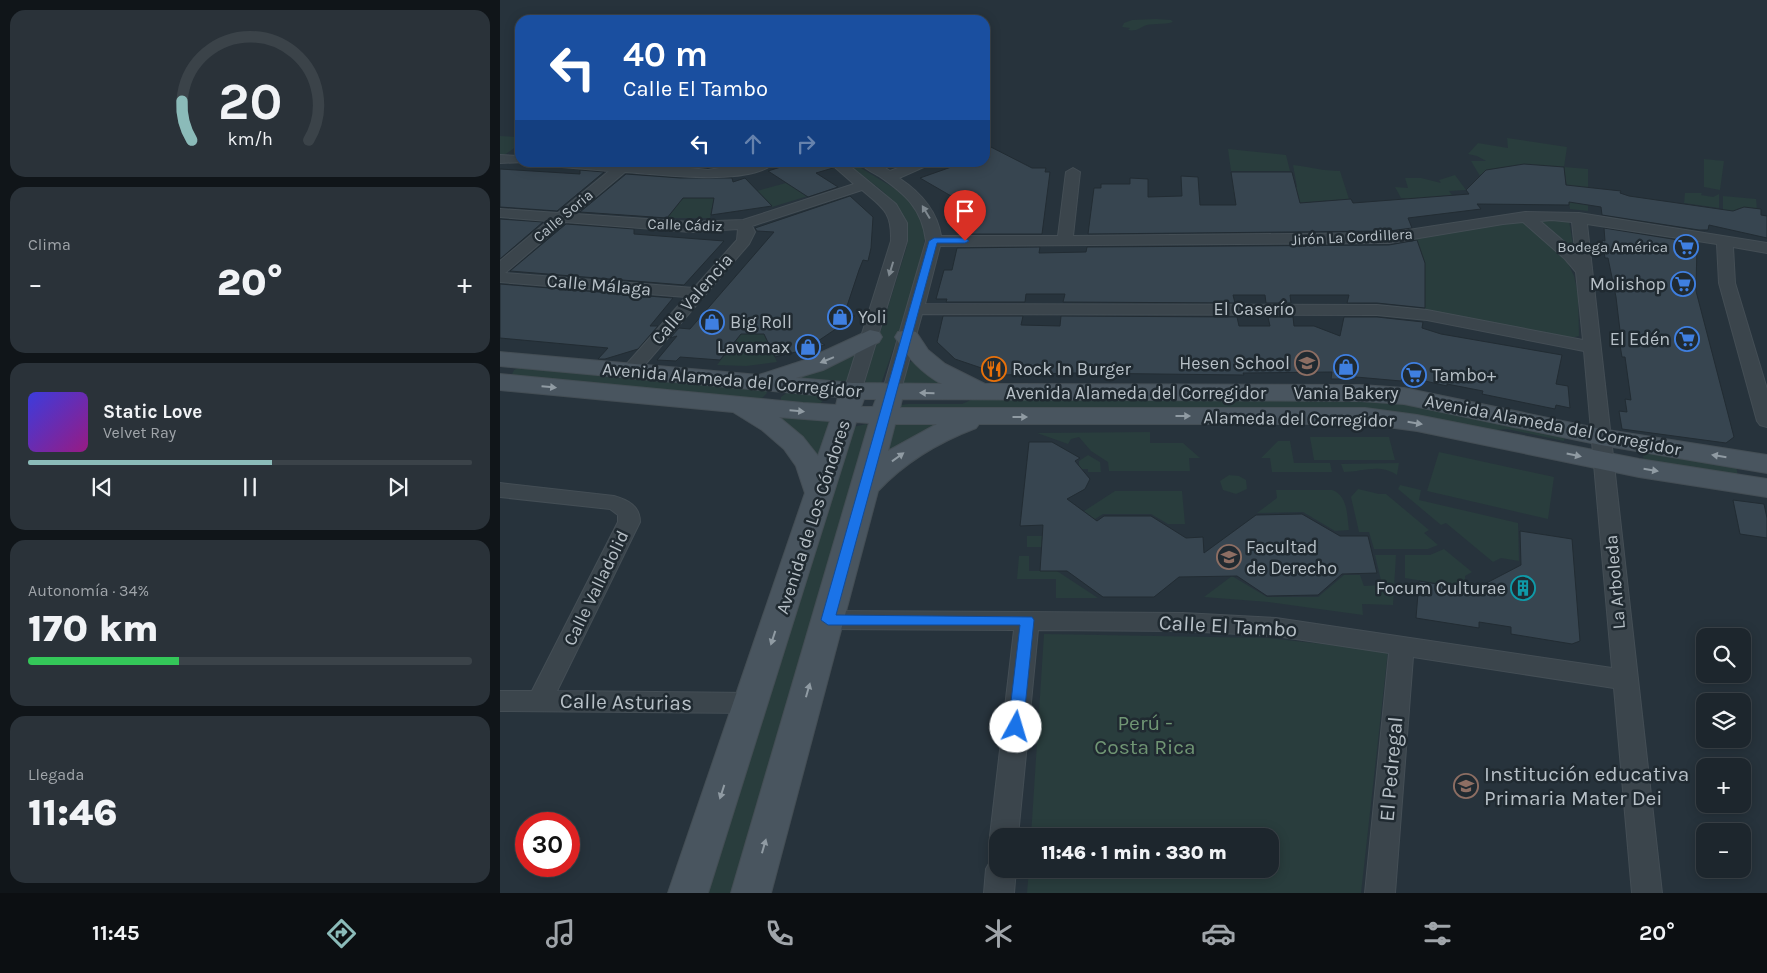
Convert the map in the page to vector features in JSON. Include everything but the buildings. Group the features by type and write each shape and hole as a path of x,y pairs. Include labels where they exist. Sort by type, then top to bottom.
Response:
{"main road":[{"path":"750,382 814,365 870,337"},
{"path":"863,490 885,467 912,447 946,430 988,405 920,357 907,338"},
{"name":"Avenida Alameda del Corregidor","path":"504,364 630,370 781,385 850,403"},
{"name":"Avenida Alameda del Corregidor","path":"500,382 767,408 850,403 888,404"},
{"path":"767,408 781,385"},
{"name":"Avenida de Los Cóndores","path":"688,893 850,403"},
{"path":"751,893 888,404"},
{"name":"Alameda del Corregidor","path":"888,404 988,405 1366,416 1602,449 1767,488"},
{"path":"732,405 767,420 793,441 811,465 820,494"},
{"name":"Avenida Alameda del Corregidor","path":"1602,449 1767,464"}],"street":[{"path":"500,159 515,160"},
{"name":"Calle Soria","path":"500,269 622,167"},
{"path":"643,167 708,174 754,167"},
{"name":"Avenida de Los Cóndores","path":"845,167 891,207 900,223 899,241 850,403"},
{"path":"873,167 916,197 931,222 934,241 888,404"},
{"path":"888,177 915,167"},
{"path":"1065,241 1073,172"},
{"name":"Calle Cádiz","path":"500,213 691,227 744,224 864,185"},
{"path":"1526,216 1571,256 1584,271"},
{"name":"Jirón La Cordillera","path":"934,241 1338,240 1389,238 1526,216 1579,217 1767,248"},
{"name":"La Arboleda","path":"1579,217 1624,680 1647,893"},
{"name":"Calle Valencia","path":"630,370 744,241 747,232 744,224"},
{"path":"1725,241 1727,283 1759,371 1767,421"},
{"name":"Calle Málaga","path":"500,277 698,293"},
{"name":"El Caserío","path":"915,309 1377,310 1427,315 1591,347"},
{"name":"Calle Valladolid","path":"500,490 614,503 623,506 629,514 629,522 540,701"},
{"name":"Calle El Tambo","path":"828,620 1183,622 1276,627 1624,680"},
{"path":"1005,828 1027,620"},
{"name":"El Pedregal","path":"1380,893 1402,645"},
{"name":"Calle Asturias","path":"500,701 752,703"},
{"path":"998,893 1000,878"}],"green space":[{"path":"1132,20 1171,20 1173,22 1147,25 1134,30 1122,27 1124,23"},
{"path":"500,136 515,137 515,148 503,156 500,155"},
{"path":"1507,138 1567,147 1564,167 1588,169 1588,211 1570,209 1564,168 1522,164 1520,171 1494,177 1481,174 1480,176 1471,161 1486,161 1468,154 1478,143 1508,148"},
{"path":"1228,149 1286,155 1290,171 1231,171"},
{"path":"1704,159 1724,161 1720,190 1704,187"},
{"path":"1293,165 1340,171 1349,199 1297,203 1233,192 1233,187 1297,187"},
{"path":"859,167 907,196 924,221 926,235 910,301 881,384 866,384 865,381 907,246 907,232 904,220 892,200 853,168"},
{"path":"1455,175 1466,190 1449,191 1452,195 1408,199 1401,198 1395,187 1408,188 1405,178 1421,178 1441,183 1439,180"},
{"path":"674,178 695,198 714,198 710,218 667,218 683,198"},
{"path":"786,183 808,196 772,207 757,191"},
{"path":"1685,193 1702,193 1701,195 1713,197 1719,194 1719,208 1684,203"},
{"path":"1723,196 1756,199 1757,209 1744,207 1737,209 1736,216 1723,210"},
{"path":"1516,221 1525,223 1565,257 1574,276 1578,294 1579,336 1571,338 1425,310 1425,263 1415,238"},
{"path":"1540,221 1569,221 1574,250"},
{"path":"741,334 764,334 777,362 746,366 717,365"},
{"path":"856,354 848,381 845,383 794,378"},
{"path":"912,361 950,385 902,386 909,363"},
{"path":"521,367 766,390 767,393 761,399 511,376 514,370"},
{"path":"788,392 824,395 826,397 820,404 781,402 781,397"},
{"path":"973,399 1390,399 1565,434 1564,441 1507,429 1488,431 1413,415 901,411 896,408 908,404 962,404"},
{"path":"772,414 831,421 818,456 804,438"},
{"path":"895,423 941,423 885,455"},
{"path":"866,424 869,426 736,893 704,893 853,427"},
{"path":"1150,432 1150,443 1183,443 1200,458 1189,458 1190,471 1109,471 1108,462 1091,451 1079,437 1071,439 1068,444 1037,433"},
{"path":"1310,437 1389,437 1395,460 1314,460"},
{"path":"1278,441 1290,441 1294,463 1330,463 1332,472 1272,472 1270,458 1261,458"},
{"path":"1642,450 1736,465 1738,477 1644,462"},
{"path":"1439,452 1554,477 1548,519 1427,491"},
{"path":"1088,455 1100,462 1101,472 1088,472 1088,469 1079,469 1079,461"},
{"path":"1399,463 1397,475 1384,469 1344,472 1341,464"},
{"path":"1229,475 1239,476 1246,480 1247,489 1236,494 1223,490 1220,481"},
{"path":"1400,485 1421,490 1419,500 1518,523 1519,561 1501,558 1493,562 1446,523 1441,525 1398,489"},
{"path":"1358,489 1386,494 1429,530 1424,533 1438,545 1428,549 1374,549 1369,532 1359,532 1351,497"},
{"path":"1276,490 1332,490 1341,496 1344,501 1349,530 1335,531 1303,512 1257,513 1277,498"},
{"path":"1115,491 1182,491 1185,524 1168,524 1151,514 1103,514 1067,537 1066,547 1027,547 1027,536 1053,536 1055,530"},
{"path":"1444,549 1472,572 1465,576 1466,588 1405,578 1405,555 1430,555"},
{"path":"1375,555 1396,555 1393,605 1362,604 1363,615 1268,602 1204,597 1232,576 1267,597 1318,597 1344,575 1360,575 1364,586 1382,585"},
{"path":"1019,556 1029,556 1029,571 1057,571 1098,598 1056,598 1056,579 1017,579"},
{"name":"Perú - Costa Rica","path":"1044,634 1268,638 1388,651 1361,893 1027,893 1028,878 1279,878 1279,828 1032,828"}],"place":[{"name":"Bodega América","path":"1686,247"},
{"name":"Molishop","path":"1683,284"},
{"name":"Yoli","path":"840,317"},
{"name":"Big Roll","path":"712,322"},
{"name":"El Edén","path":"1687,339"},
{"name":"Lavamax","path":"808,347"},
{"name":"Hesen School","path":"1307,363"},
{"name":"Vania Bakery","path":"1346,367"},
{"name":"Rock In Burger","path":"994,369"},
{"name":"Tambo+","path":"1414,375"},
{"name":"Facultad de Derecho","path":"1229,557"},
{"name":"Focum Culturae","path":"1523,588"},
{"name":"Institución educativa Primaria Mater Dei","path":"1466,786"}],"route":[{"path":"965,241 934,241 854,520 828,620 1027,620 1016,727"}]}
